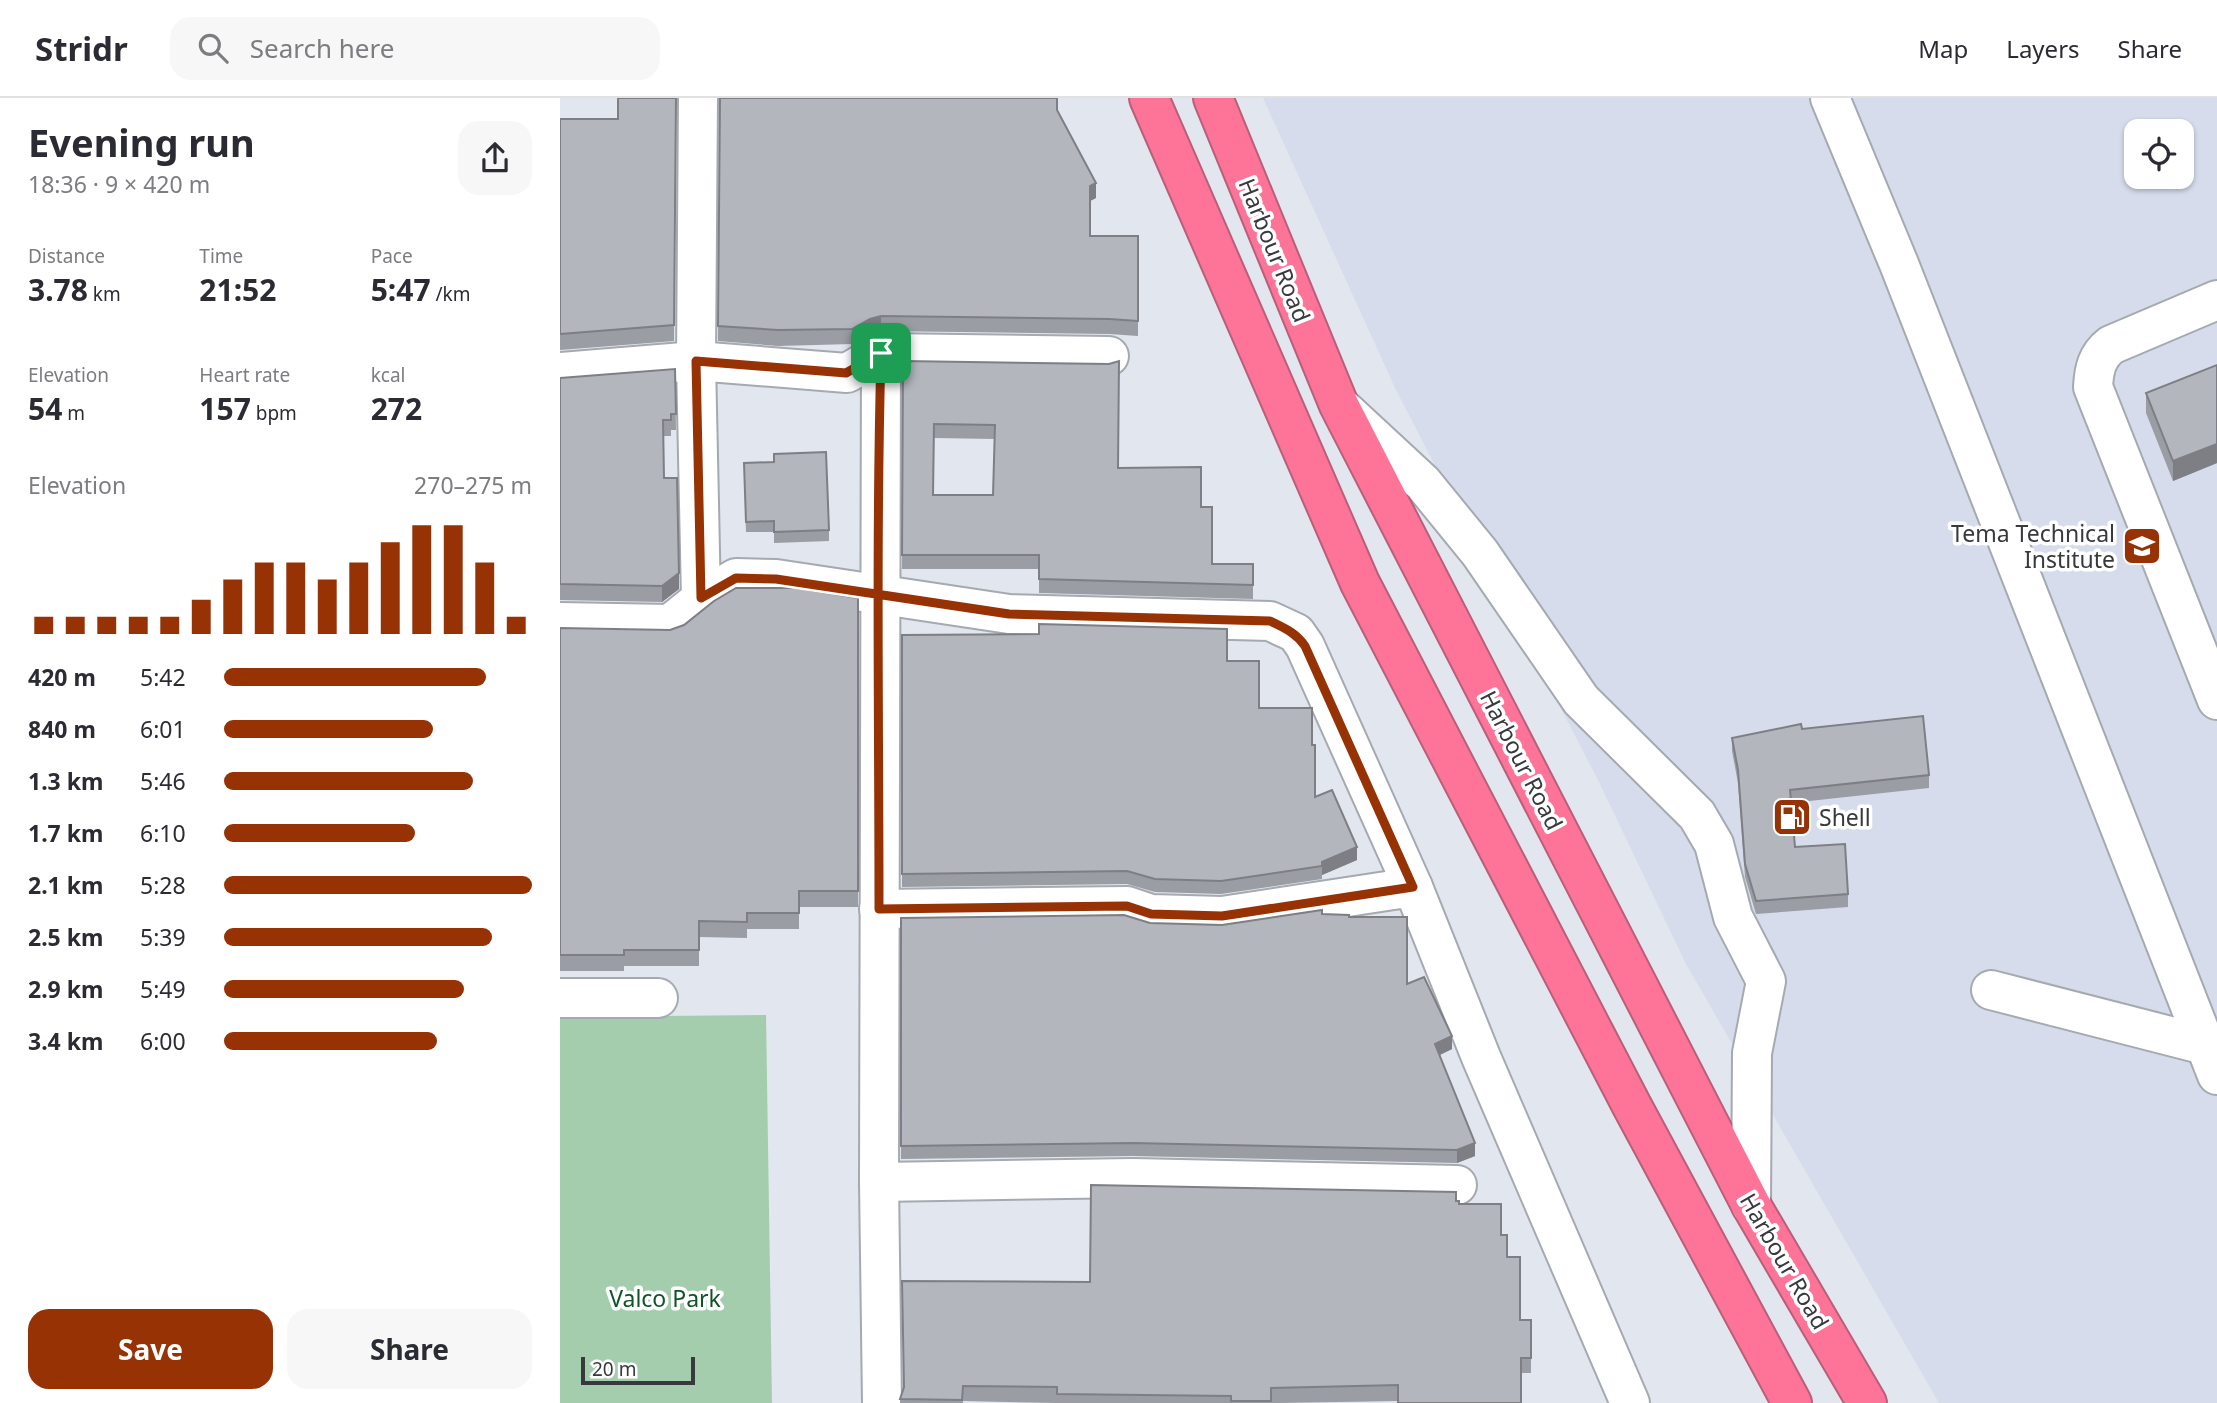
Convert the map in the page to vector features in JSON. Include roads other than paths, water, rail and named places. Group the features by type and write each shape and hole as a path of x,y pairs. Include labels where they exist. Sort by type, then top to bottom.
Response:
{"highway":[{"path":"1149,98 1360,583 1626,1094 1792,1403"},
{"name":"Harbour Road","path":"1213,98 1339,405 1751,1205 1867,1403"}],"street":[{"path":"698,98 696,361 701,598"},
{"path":"1830,98 1899,264 2211,1060"},
{"path":"2217,300 2111,345 2100,353 2094,373 2094,387 2217,700"},
{"path":"881,353 879,1182 882,1403"},
{"path":"560,372 696,361 846,373 881,353 1109,356"},
{"path":"1339,405 1423,482 1480,553 1581,700 1697,815 1714,844 1733,917 1766,981 1752,1053 1751,1205"},
{"path":"560,622 670,624 701,598 736,578 776,579 1009,614 1270,621 1296,633 1305,646 1413,887 1481,1057 1630,1403"},
{"path":"879,909 1127,906 1151,914 1222,916 1413,887"},
{"path":"1991,990 2211,1060"},
{"path":"560,998 658,998"},
{"path":"879,1182 1133,1178 1457,1185"}],"place":[{"name":"Tema Technical Institute","path":"2142,546"},
{"name":"Shell","path":"1792,817"}],"park label":[{"name":"Valco Park","path":"665,1298"}]}
